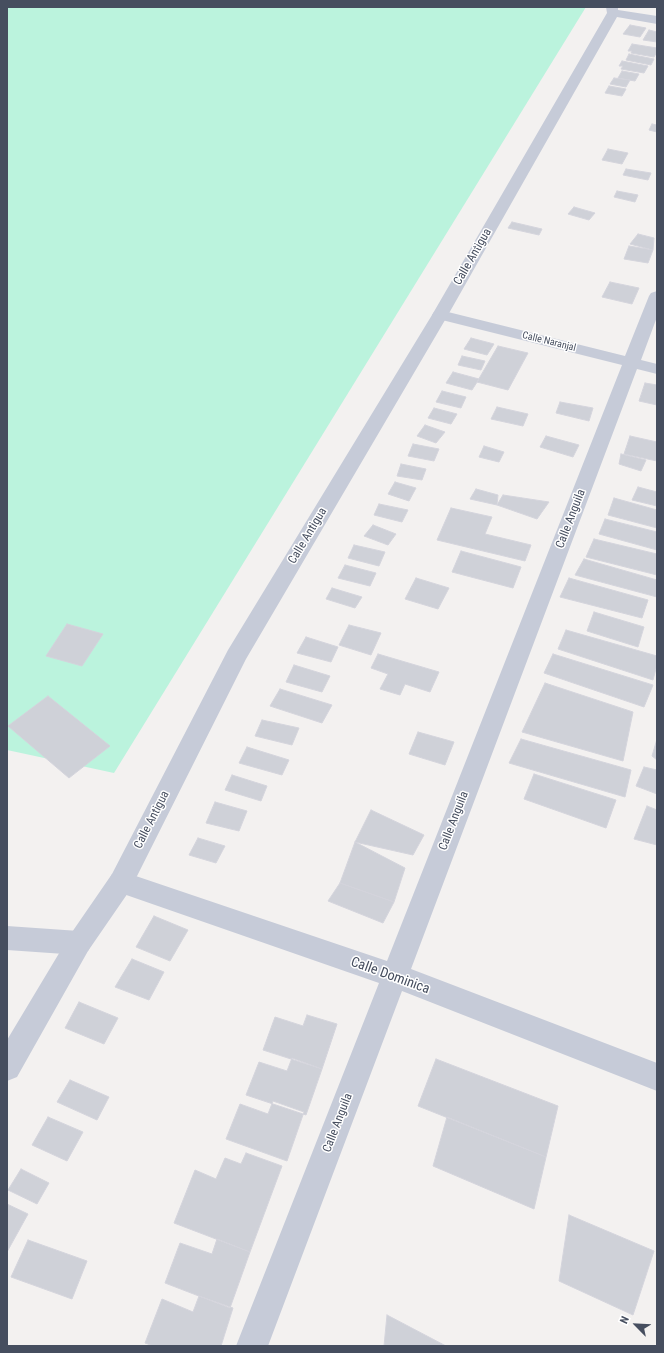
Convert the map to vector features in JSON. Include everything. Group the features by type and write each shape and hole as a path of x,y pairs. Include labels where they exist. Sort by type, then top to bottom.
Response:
{"street":[{"path":"612,10 657,20"},
{"name":"Calle Antigua","path":"7,1067 79,942 121,882 236,656 440,315 612,10"},
{"name":"Calle Anguila","path":"252,1346 657,296"},
{"name":"Calle Naranjal","path":"440,315 657,369"},
{"name":"Calle Dominica","path":"121,882 395,976 657,1077"},
{"path":"7,938 79,942"}],"green space":[{"path":"7,7 586,7 114,773 7,750"}],"building":[{"path":"630,25 646,28 640,37 623,34"},
{"path":"649,30 657,32 657,42 643,40"},
{"path":"632,44 657,48 657,52 654,57 631,53 632,51 628,51"},
{"path":"629,54 654,59 651,65 626,60"},
{"path":"622,61 648,66 644,73 621,69 623,66 619,66"},
{"path":"622,71 639,74 635,81 618,78"},
{"path":"614,78 630,80 626,87 610,84"},
{"path":"609,86 626,89 622,96 605,93"},
{"path":"652,124 657,125 657,132 649,130"},
{"path":"608,149 628,153 622,164 602,160"},
{"path":"626,169 651,173 648,180 623,175"},
{"path":"617,191 638,195 635,202 614,197"},
{"path":"574,207 595,213 589,220 568,214"},
{"path":"512,222 542,229 539,235 508,228"},
{"path":"638,234 654,238 653,250 630,244"},
{"path":"629,246 653,250 648,263 624,259"},
{"path":"610,282 639,288 632,304 602,297"},
{"path":"471,338 494,344 487,355 464,349"},
{"path":"498,346 528,353 508,390 477,382"},
{"path":"462,356 485,361 481,370 458,365"},
{"path":"453,372 479,379 472,390 446,383"},
{"path":"645,383 657,385 657,405 639,401"},
{"path":"442,391 466,397 461,408 436,402"},
{"path":"560,402 593,408 589,421 556,413"},
{"path":"497,407 528,414 523,426 491,419"},
{"path":"434,408 457,414 451,424 428,418"},
{"path":"425,425 445,432 436,443 417,436"},
{"path":"546,436 579,445 573,457 540,447"},
{"path":"630,436 657,442 657,461 624,454"},
{"path":"413,444 439,449 434,461 408,456"},
{"path":"484,446 504,452 499,462 479,457"},
{"path":"621,454 646,460 641,471 619,464"},
{"path":"401,464 426,469 422,480 397,476"},
{"path":"395,482 416,488 409,501 388,494"},
{"path":"638,487 657,492 657,506 632,500"},
{"path":"476,489 498,495 497,505 470,499"},
{"path":"503,495 549,502 537,519 497,505"},
{"path":"614,498 657,510 657,528 608,515"},
{"path":"379,504 408,510 402,522 374,515"},
{"path":"451,508 492,517 485,534 531,545 525,561 437,540"},
{"path":"605,519 657,532 657,550 599,534"},
{"path":"373,525 396,534 388,545 364,536"},
{"path":"594,539 657,554 657,575 586,557"},
{"path":"354,545 385,552 379,566 348,558"},
{"path":"461,551 521,567 513,588 452,572"},
{"path":"584,559 657,580 657,597 575,575"},
{"path":"345,565 376,573 370,586 338,578"},
{"path":"416,578 449,588 438,609 405,599"},
{"path":"569,578 648,600 642,618 560,597"},
{"path":"332,588 362,597 355,608 326,599"},
{"path":"594,612 644,627 638,647 587,631"},
{"path":"67,624 103,634 82,666 46,656"},
{"path":"349,625 381,633 371,655 339,645"},
{"path":"566,630 657,656 657,665 653,680 558,649"},
{"path":"306,637 338,647 331,662 297,653"},
{"path":"378,654 439,672 430,692 405,684 400,695 380,689 388,674 371,668"},
{"path":"553,654 653,685 644,707 544,673"},
{"path":"294,665 330,676 322,692 286,682"},
{"path":"545,683 633,712 623,761 522,732"},
{"path":"280,689 332,705 322,723 270,706"},
{"path":"48,696 110,746 69,778 8,726"},
{"path":"262,720 299,728 292,745 255,736"},
{"path":"418,732 454,742 445,765 409,754"},
{"path":"521,739 631,770 625,797 509,763"},
{"path":"657,739 657,760 652,756"},
{"path":"247,747 289,760 282,775 239,763"},
{"path":"644,767 657,770 657,794 636,786"},
{"path":"534,774 616,800 606,828 524,799"},
{"path":"232,775 267,786 261,801 225,790"},
{"path":"215,802 247,811 239,831 206,823"},
{"path":"647,806 657,810 657,845 634,839"},
{"path":"371,810 424,835 413,855 355,842"},
{"path":"198,838 225,846 216,863 189,855"},
{"path":"355,842 405,868 394,902 340,883"},
{"path":"340,883 394,902 383,923 328,901"},
{"path":"154,916 188,930 170,961 136,947"},
{"path":"132,959 164,972 149,1000 115,987"},
{"path":"79,1002 118,1018 104,1044 65,1028"},
{"path":"307,1015 337,1024 322,1069 263,1050 275,1017 303,1026"},
{"path":"292,1058 322,1069 306,1115 246,1095 259,1062 287,1071"},
{"path":"436,1059 558,1106 546,1157 418,1106"},
{"path":"70,1080 109,1097 97,1120 57,1102"},
{"path":"273,1101 304,1112 287,1161 226,1139 240,1104 268,1114"},
{"path":"48,1117 83,1132 67,1161 32,1145"},
{"path":"447,1117 546,1157 534,1209 433,1166"},
{"path":"246,1153 282,1166 250,1252 174,1223 195,1170 216,1179 225,1158 241,1164"},
{"path":"21,1169 49,1183 37,1204 8,1190"},
{"path":"7,1204 28,1214 7,1252"},
{"path":"569,1215 654,1251 633,1315 559,1281"},
{"path":"217,1239 250,1252 230,1308 165,1283 180,1243 212,1254"},
{"path":"28,1240 87,1261 72,1299 11,1277"},
{"path":"199,1296 233,1308 221,1346 153,1346 145,1343 162,1299 193,1312"},
{"path":"387,1315 446,1346 384,1346"}]}
